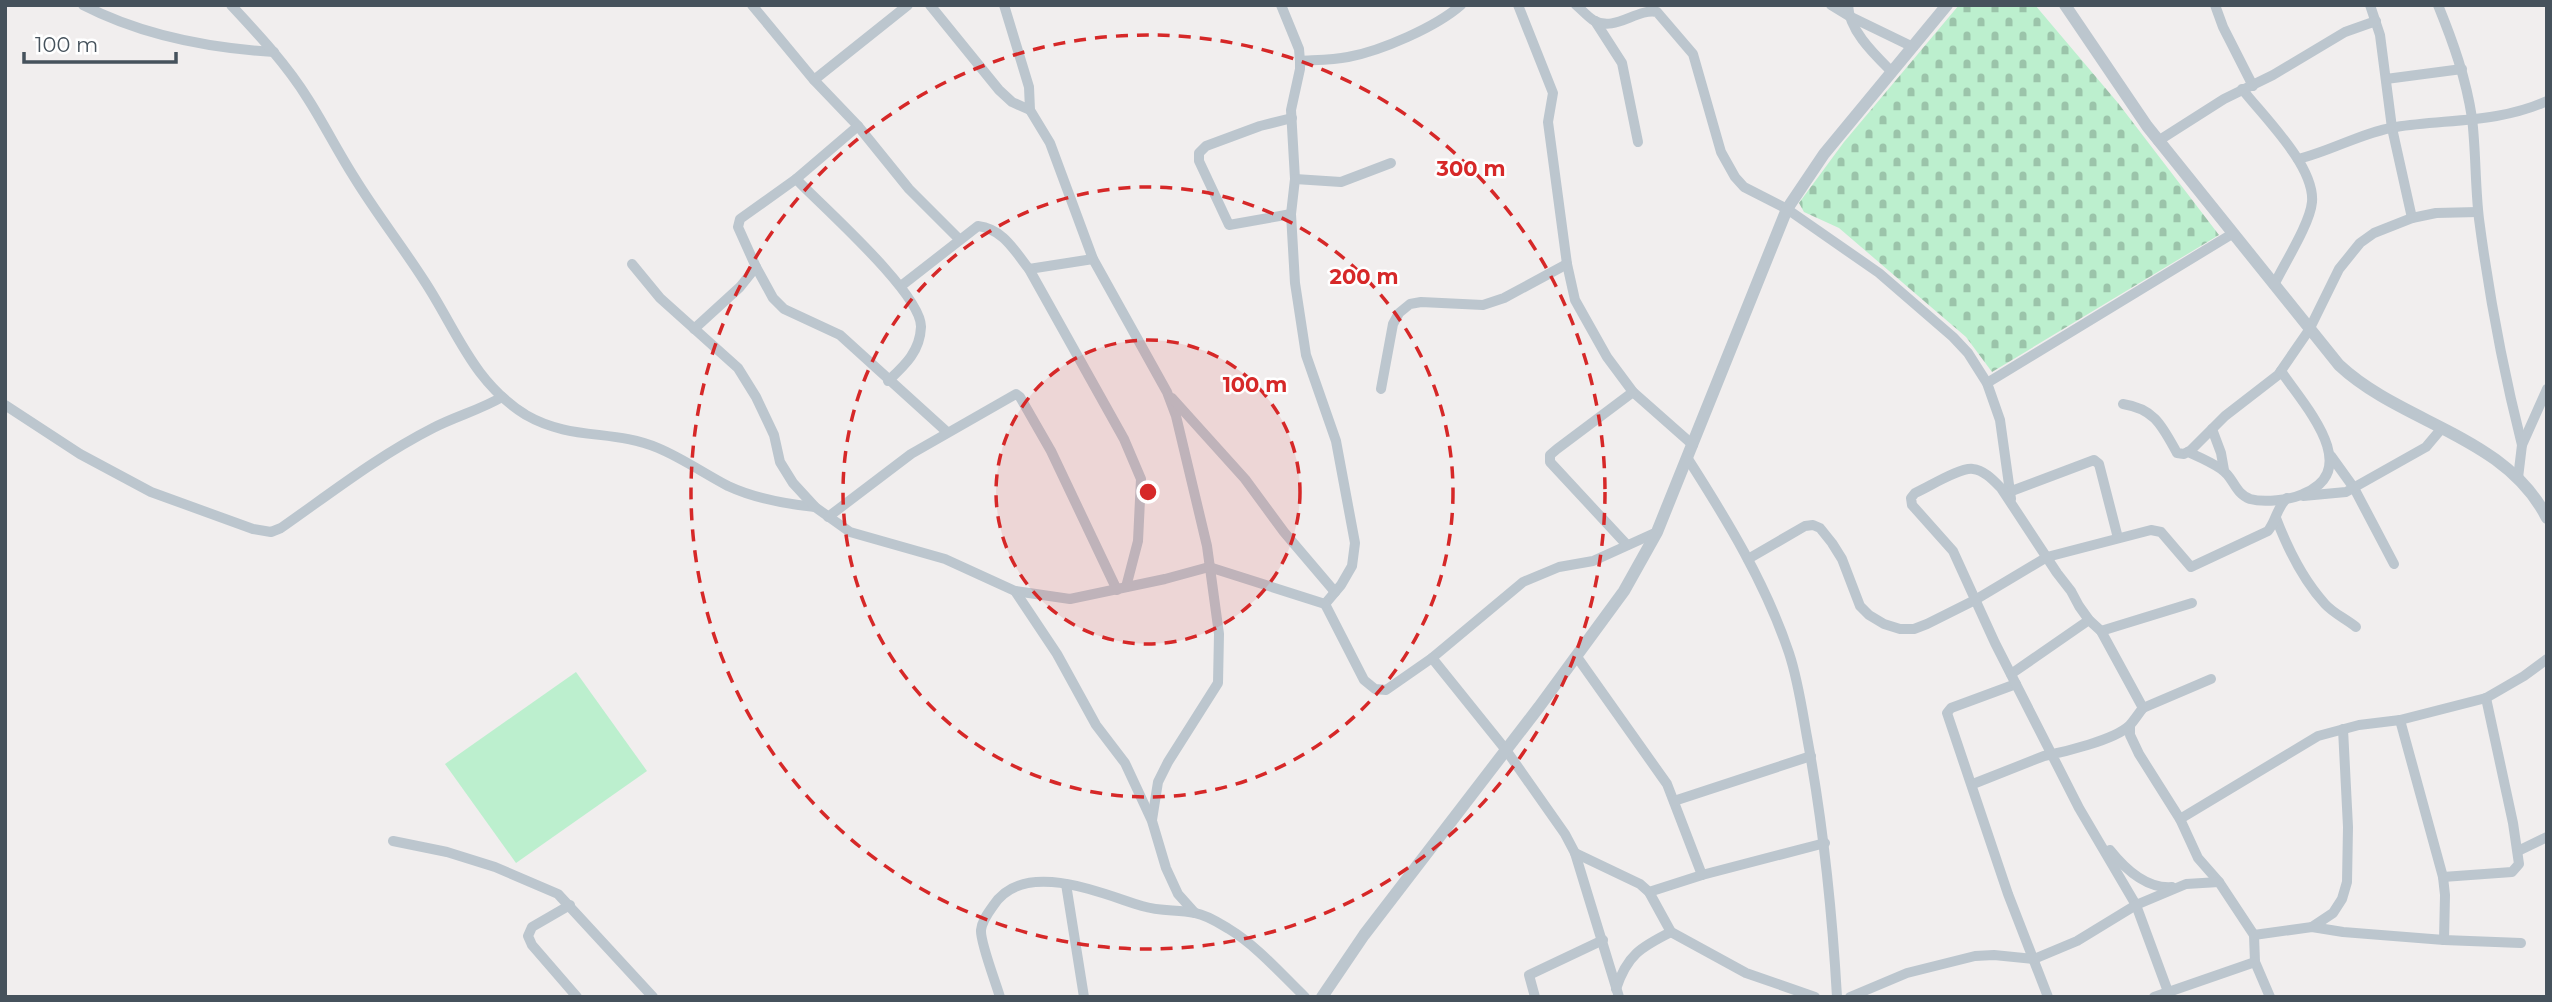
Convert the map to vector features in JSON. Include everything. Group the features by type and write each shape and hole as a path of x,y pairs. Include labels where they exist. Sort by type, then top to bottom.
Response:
{"street":[{"path":"83,5 122,23 190,43 274,52"},
{"path":"231,5 274,52 309,99 355,178 426,283 483,380 502,397 527,415 552,428 587,435 631,439 660,449 730,486 762,499 815,507"},
{"path":"752,5 909,189 959,239"},
{"path":"814,80 908,5"},
{"path":"930,5 999,90 1012,102 1030,110"},
{"path":"1004,5 1029,87 1030,110 1049,143 1093,259 1167,392 1245,479 1284,532 1335,592"},
{"path":"1281,5 1299,49 1300,61 1291,110 1295,179 1290,214 1295,283 1306,355 1336,441 1355,543 1352,566 1325,604"},
{"path":"1300,61 1349,57 1374,49 1415,34 1461,5"},
{"path":"1518,5 1553,93 1548,122 1567,264 1575,300 1607,357 1633,392 1693,445"},
{"path":"1576,5 1595,21 1622,62 1638,142"},
{"path":"1831,5 1848,11 1913,47"},
{"path":"1322,997 1364,935 1577,657 1624,591 1657,532 1787,209 1811,170 1947,5"},
{"path":"2065,5 2158,141 2309,330 2352,377 2492,457 2518,478 2547,518"},
{"path":"2215,5 2223,27 2253,86"},
{"path":"2370,5 2376,21 2392,128 2412,218"},
{"path":"2438,5 2462,69 2472,120 2478,212 2503,373 2522,445"},
{"path":"1595,21 1613,24 1649,10 1657,12 1693,54 1721,152 1744,187 1787,209 1879,273 1968,353 1987,383 2003,432 2010,497"},
{"path":"1848,11 1871,51 1892,72"},
{"path":"2158,141 2242,89 2253,86 2345,32 2376,21"},
{"path":"2386,79 2462,69"},
{"path":"2242,89 2298,159 2312,192 2311,209 2274,285"},
{"path":"2298,159 2392,128 2472,120 2522,111 2547,102"},
{"path":"1290,214 1229,225 1199,161 1199,153 1206,146 1260,126 1292,118"},
{"path":"858,126 796,179 738,222 738,227 773,298 784,309 840,335 947,432"},
{"path":"1295,179 1341,182 1391,163"},
{"path":"796,179 901,286 919,313 921,328 910,361 888,381"},
{"path":"2188,452 2280,371 2309,330 2339,269 2355,248 2374,233 2412,218 2436,213 2478,212"},
{"path":"901,286 978,226 993,228 1010,244 1029,269 1124,439 1141,479 1138,541 1121,588"},
{"path":"1987,383 2232,234"},
{"path":"1029,269 1093,259"},
{"path":"632,264 660,298 738,368 756,397 774,435 780,461 793,483 815,507 850,532 944,559 1015,591 1070,599 1209,567 1325,604 1364,680 1375,689 1386,690 1432,658 1523,582 1559,567 1593,561 1657,532"},
{"path":"1381,388 1393,324 1399,313 1410,303 1483,305 1504,298 1567,264"},
{"path":"694,329 740,287 756,267"},
{"path":"2280,371 2321,431 2330,449 2331,462 2323,480 2309,492 2299,496"},
{"path":"2518,478 2522,445 2547,389"},
{"path":"1152,821 1158,782 1218,683 1219,635 1208,546 1167,392"},
{"path":"1628,545 1554,469 1550,455 1633,392"},
{"path":"828,517 911,454 1012,394 1020,397 1051,451 1121,588"},
{"path":"5,405 80,454 152,492 243,526 271,532 289,523 359,471 434,427 502,397"},
{"path":"2123,404 2151,413 2177,453 2188,452 2224,470"},
{"path":"2212,429 2224,470 2237,492 2252,500 2346,492 2426,447 2442,428"},
{"path":"2331,456 2354,488 2394,564"},
{"path":"1688,459 1748,559 1788,651 1811,756 1825,843 1837,997"},
{"path":"2010,497 2090,461 2097,461 2118,538"},
{"path":"2143,708 2101,631 2089,620 2010,497 1990,477 1976,469 1965,469 1915,493 1911,498 1916,510 1952,551 2080,808 2136,905 2169,995"},
{"path":"1748,559 1805,526 1821,528 1842,559 1860,606 1884,624 1900,629 1914,629 1975,600 2047,557 2118,538 2156,530 2161,532 2191,567 2268,531 2281,503 2287,498"},
{"path":"2276,517 2313,590 2327,607 2356,627"},
{"path":"1015,591 1051,645 1096,725 1125,763 1152,821 1166,869 1178,894 1195,913 1231,930 1305,997"},
{"path":"2101,631 2192,603"},
{"path":"2011,674 2089,620"},
{"path":"1577,657 1667,784 1702,875"},
{"path":"1432,658 1506,750 1565,834 1575,853 1618,993"},
{"path":"2180,819 2318,736 2400,720 2486,698 2547,659"},
{"path":"1973,784 2054,754 2077,749 2130,726 2143,708 2211,679"},
{"path":"2016,684 1948,710 1948,717 1973,784 2008,894 2048,997"},
{"path":"2443,877 2512,872 2519,864 2486,698"},
{"path":"2400,720 2443,877 2444,940"},
{"path":"2130,726 2130,734 2139,754 2180,819 2198,858 2219,882 2254,935 2255,962 2270,997"},
{"path":"2312,927 2333,913 2342,899 2347,882 2348,827 2343,729"},
{"path":"1674,801 1811,756"},
{"path":"2080,808 2115,856 2143,881 2161,888 2219,882"},
{"path":"2518,851 2547,837"},
{"path":"393,841 447,852 495,867 551,890 570,905 653,997"},
{"path":"1649,892 1702,875 1825,843"},
{"path":"1575,853 1627,876 1649,892 1671,932 1746,973 1815,997"},
{"path":"1000,997 981,931 985,918 996,901 1012,889 1052,882 1161,912 1195,913"},
{"path":"1066,884 1084,997"},
{"path":"1850,997 1907,973 1975,956 2034,958 2077,941 2136,905 2186,884"},
{"path":"570,905 532,928 528,936 532,945 577,997"},
{"path":"2254,935 2312,927 2444,940 2521,943"},
{"path":"1618,993 1621,973 1639,948 1671,932"},
{"path":"1535,997 1529,975 1603,940"},
{"path":"2154,997 2169,995 2255,962"}],"green space":[{"path":"1959,5 2035,5 2118,103 2219,235 1992,372 1966,337 1839,228 1804,212 1799,203 1844,142"},
{"path":"576,672 647,771 516,863 445,764"}]}
